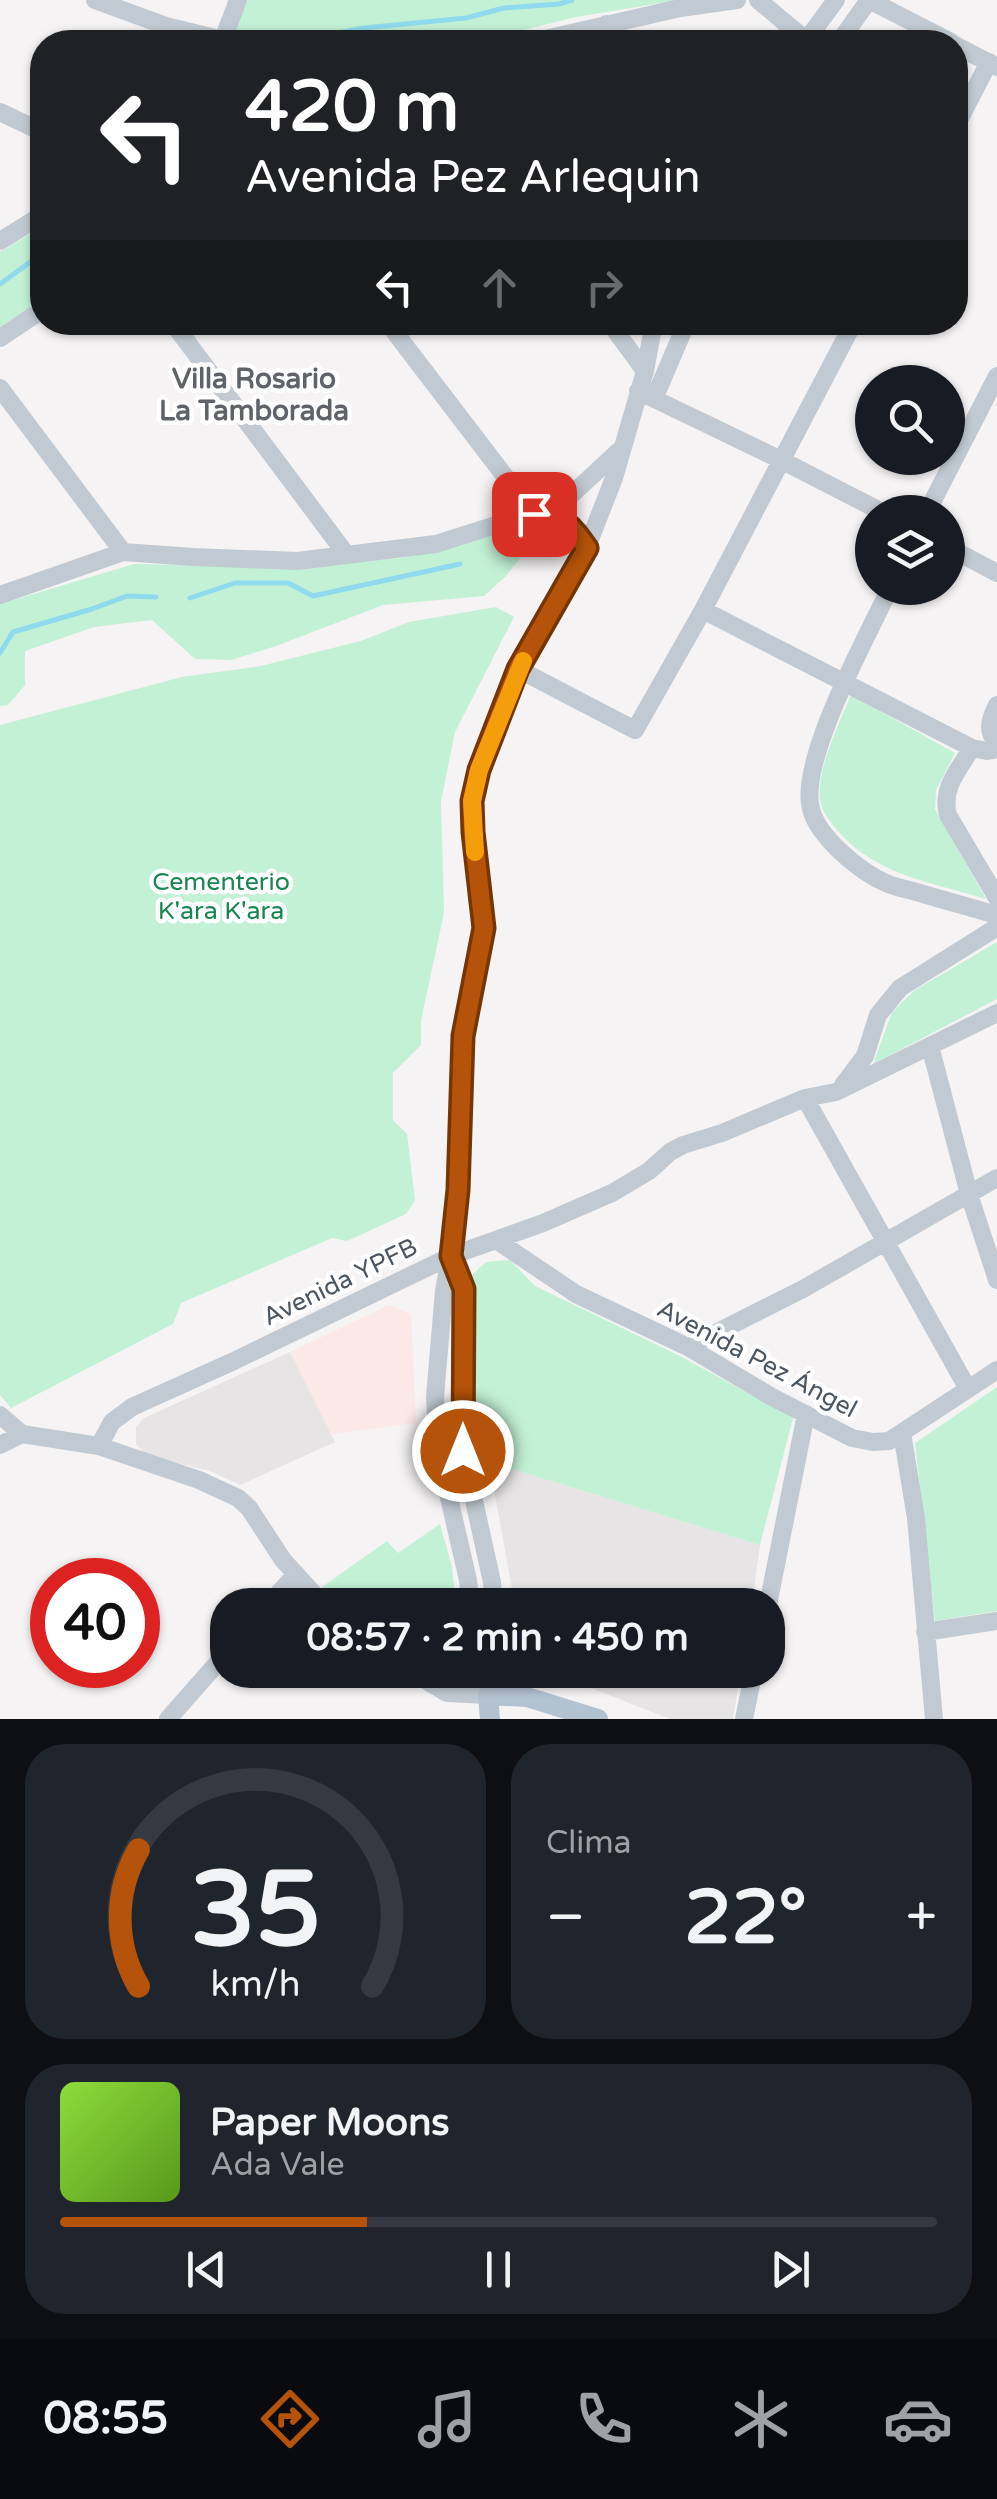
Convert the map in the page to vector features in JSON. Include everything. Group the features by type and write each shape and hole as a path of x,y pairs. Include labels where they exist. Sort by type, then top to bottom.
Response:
{"main road":[{"path":"490,1719 488,1695 527,1698 598,1719"}],"street":[{"path":"95,0 181,30"},
{"path":"226,30 238,0"},
{"path":"581,30 737,0"},
{"path":"758,0 792,30"},
{"path":"815,30 836,0"},
{"path":"848,30 869,0 926,30"},
{"path":"606,24 611,30"},
{"path":"968,52 993,64 968,106"},
{"path":"0,112 30,126"},
{"path":"0,241 30,222"},
{"path":"0,338 30,318"},
{"path":"182,335 346,554"},
{"path":"397,335 534,514 555,515 575,530 587,548"},
{"path":"618,335 644,371"},
{"path":"646,395 644,371 651,335"},
{"path":"469,1588 438,1450 435,1397 458,1190 463,1036 484,928 472,801 479,770 518,669 587,548 622,447 680,335"},
{"path":"518,669 635,730 703,610 847,335"},
{"path":"936,495 997,376"},
{"path":"0,388 123,552"},
{"path":"646,395 855,498"},
{"path":"0,595 123,552 297,560 436,544 534,514 568,498 622,447"},
{"path":"965,556 997,573"},
{"path":"882,605 816,752 809,782 811,811 822,830 850,861 886,883 997,916"},
{"path":"703,610 972,748 987,751 997,745 990,730 997,705"},
{"path":"972,748 944,802 948,816 997,898"},
{"path":"836,1092 859,1066 871,1043 878,1015 900,988 997,927"},
{"name":"Avenida YPFB","path":"99,1446 112,1422 132,1407 451,1256 612,1193 649,1172 683,1145 805,1098 836,1092 997,1013"},
{"path":"930,1046 969,1194 997,1280"},
{"path":"805,1098 968,1389"},
{"path":"688,1348 803,1289 997,1178"},
{"name":"Avenida Pez Ángel","path":"496,1240 576,1294 688,1348 852,1438 873,1442 902,1434 997,1370"},
{"path":"451,1256 464,1289 463,1451 493,1588"},
{"path":"771,1588 806,1414"},
{"path":"0,1416 22,1434 99,1446 238,1498 249,1508 282,1560 309,1588"},
{"path":"0,1445 22,1434"},
{"path":"902,1434 916,1518 934,1719"},
{"path":"283,1588 296,1574"},
{"path":"925,1632 997,1620"},
{"path":"168,1719 210,1671"},
{"path":"438,1688 446,1693 488,1695"},
{"path":"485,1688 488,1695"},
{"path":"488,1695 490,1688"},
{"path":"744,1719 750,1688"}],"shaded area":[{"path":"389,1305 411,1314 416,1423 331,1434 290,1352"},
{"path":"290,1352 335,1442 240,1485 210,1471 146,1455 136,1444 136,1427 144,1418"},
{"path":"489,1462 760,1545 754,1588 512,1588"},
{"path":"591,1688 738,1688 733,1719 670,1719"}],"green space":[{"path":"248,0 679,0 523,30 234,30"},
{"path":"30,234 30,308 0,327 0,252"},
{"path":"520,528 528,536 526,551 484,596 383,605 231,660 195,659 152,620 94,627 25,651 25,685 8,705 0,706 0,604 134,564 293,567 400,558"},
{"name":"Cementerio K'ara K'ara","path":"496,607 514,617 455,732 441,801 444,913 421,1020 421,1045 393,1073 393,1120 407,1134 415,1200 406,1214 347,1241 332,1238 181,1303 173,1324 11,1408 0,1395 0,725 182,677 261,666 361,641 409,622"},
{"path":"851,695 955,753 936,790 935,809 986,899 888,868 854,847 827,817 820,799 822,775"},
{"path":"997,942 997,999 873,1064 892,1012 915,990"},
{"path":"510,1260 535,1286 680,1356 793,1418 760,1545 489,1462 475,1453 468,1375 473,1274 486,1262"},
{"path":"997,1387 997,1611 935,1621 915,1443"},
{"path":"440,1524 454,1588 322,1587 387,1541 398,1553"}],"waterway":[{"path":"354,30 466,18 504,8 572,0"},
{"path":"0,284 30,262"},
{"path":"190,598 235,583 288,583 313,596 460,564"},
{"path":"0,653 13,632 127,596 156,597"}],"slow traffic":[{"path":"475,852 472,801 479,770 523,661"}],"district":[{"name":"Villa Rosario La Tamborada","path":"254,395"}],"route":[{"path":"463,1451 464,1289 451,1256 460,1154 463,1036 484,928 472,801 479,770 518,669 587,548 564,520 555,515 534,514"}]}
